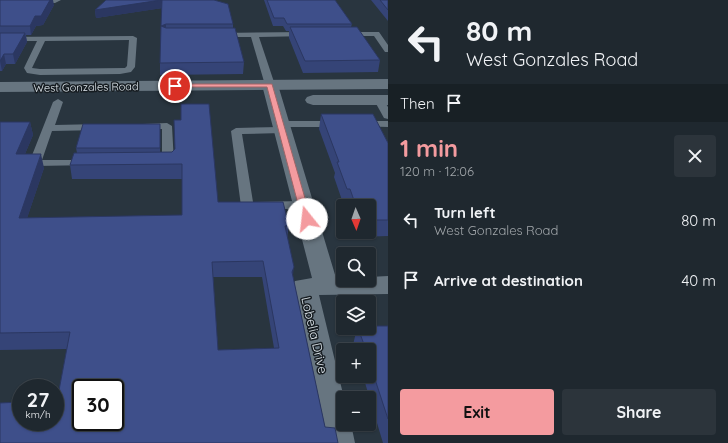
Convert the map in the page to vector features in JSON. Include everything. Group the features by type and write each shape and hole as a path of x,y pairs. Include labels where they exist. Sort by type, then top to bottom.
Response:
{"main road":[{"path":"0,1 55,0"},
{"name":"West Gonzales Road","path":"51,102 282,96 388,84"},
{"name":"West Gonzales Road","path":"0,88 383,100"},
{"name":"Lobelia Drive","path":"282,96 281,127 326,286 304,287 339,443"},
{"path":"326,286 388,284"}],"lane":[{"path":"210,35 315,34"},
{"path":"338,34 388,34"},
{"path":"376,34 388,50"},
{"path":"254,35 282,96"},
{"path":"0,39 133,38 131,67 128,70 120,71 30,71 28,68 42,39"},
{"path":"383,100 388,116"},
{"path":"51,102 48,128 35,163 98,163"},
{"path":"303,205 247,206 236,130 281,127 388,124"},
{"path":"136,127 167,126 168,163 153,163"},
{"path":"48,128 112,127"}],"building":[{"path":"0,0 50,0 41,16 35,16 30,26 0,26"},
{"path":"106,0 161,0 95,10"},
{"path":"162,0 214,0 228,4 233,24 166,24 161,26"},
{"path":"267,0 335,0 352,24 287,24 284,18 274,18"},
{"path":"380,0 388,0 388,10"},
{"path":"161,26 166,28 235,28 244,62 160,63"},
{"path":"290,27 357,27 380,60 305,61"},
{"path":"0,33 25,33 13,54 4,54 0,61"},
{"path":"181,104 209,104 218,202 283,202 289,226 285,226 294,267 292,272 325,427 335,428 338,443 0,443 0,403 12,402 12,431 64,431 64,379 61,379 70,332 0,333 0,122 30,122 16,154 41,154 19,218 182,215 182,164 70,165 74,153 172,152 175,149 174,120 181,120","holes":["263,261 279,348 218,350 212,262"]},
{"path":"321,114 373,114 388,143 388,220 376,220 376,199 354,199 350,189 347,189 337,162 339,162"},
{"path":"83,124 160,124 160,148 76,148"},
{"path":"376,326 388,326 388,419 376,382 376,343 363,343 361,335 376,335"}],"route":[{"path":"175,86 270,85 307,219"}]}
